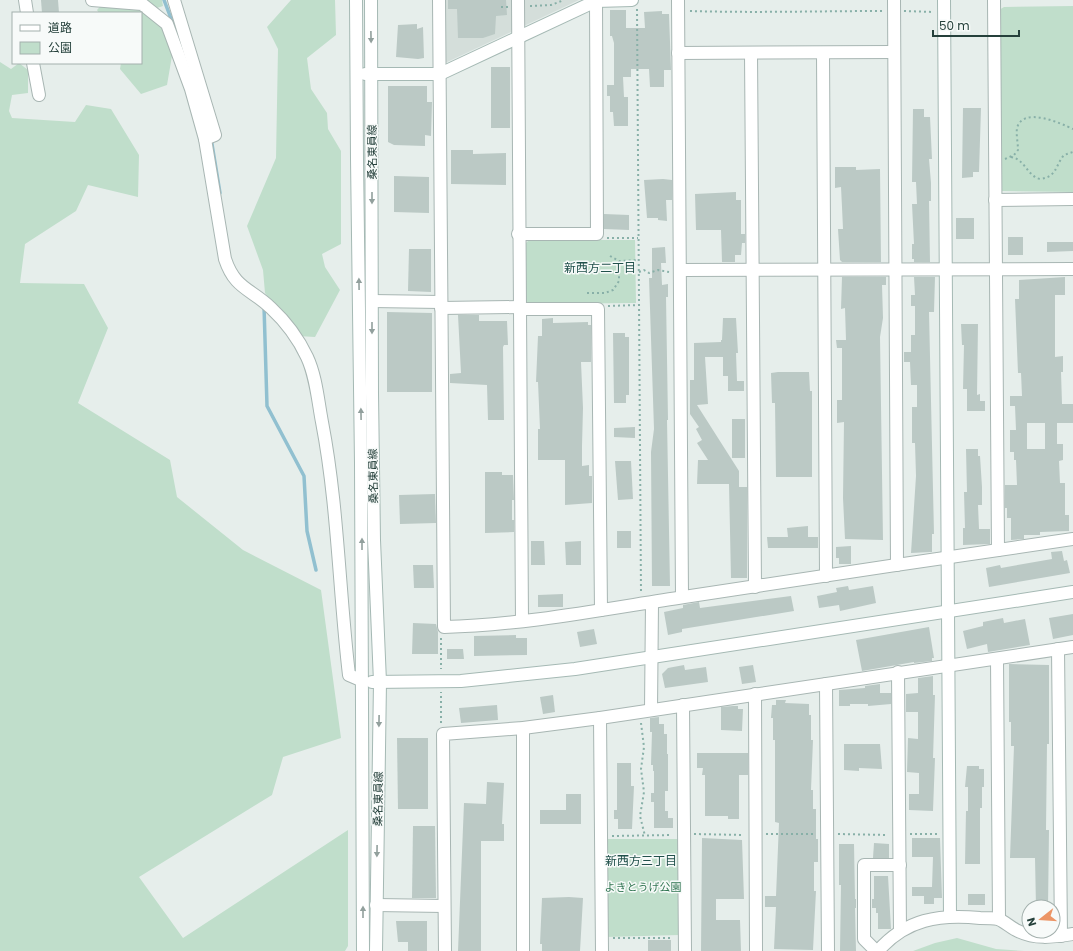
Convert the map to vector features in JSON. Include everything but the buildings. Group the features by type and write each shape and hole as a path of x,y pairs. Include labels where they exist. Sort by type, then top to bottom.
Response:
{"street":[{"path":"25,0 27,12"},
{"path":"92,0 142,4 167,24 210,137"},
{"path":"174,0 210,137 226,258 230,272 238,284 260,298 273,309 291,331 308,358 317,391 328,454 349,675 363,681 380,682"},
{"name":"桑名東員線","path":"356,0 356,159 363,681 363,951"},
{"name":"桑名東員線","path":"371,0 374,540 380,682 376,951"},
{"path":"439,0 444,627 522,621 647,604 682,597 1073,539"},
{"path":"678,0 682,597"},
{"path":"894,0 897,565"},
{"path":"944,0 950,916"},
{"path":"994,0 998,550"},
{"path":"356,73 372,75 440,74 596,1 635,4"},
{"path":"518,234 597,234 596,1"},
{"path":"518,3 518,234 522,621"},
{"path":"678,53 894,52"},
{"path":"751,53 755,587"},
{"path":"823,53 826,576"},
{"path":"33,64 39,95"},
{"path":"356,159 361,140 361,82 372,75"},
{"path":"995,200 1073,199"},
{"path":"680,270 1073,269"},
{"path":"372,301 519,308 598,309 601,610"},
{"path":"363,681 371,674 372,669 370,570 374,540"},
{"path":"362,788 368,772 367,691 372,682 442,682 515,676 651,657 1073,592"},
{"path":"646,711 651,657 647,604"},
{"path":"445,951 443,734 523,728 600,718 898,672 1073,647"},
{"path":"1058,649 1061,899"},
{"path":"997,659 999,919"},
{"path":"898,672 900,931"},
{"path":"826,684 828,951"},
{"path":"755,694 756,951"},
{"path":"683,705 685,951"},
{"path":"600,718 602,951"},
{"path":"523,728 524,951"},
{"path":"900,865 864,865 864,939 877,951 900,931 936,917 950,916 999,919 1021,932"},
{"path":"376,905 444,906"},
{"path":"1061,936 1073,934"}],"path":[{"path":"501,7 518,3 551,5 564,0"},
{"path":"635,4 639,305 647,604"},
{"path":"902,10 937,12"},
{"path":"686,11 739,13 764,11 889,11"},
{"path":"1011,157 1018,150 1018,128 1020,123 1027,118 1040,118 1054,121 1073,129"},
{"path":"994,159 1011,157 1020,160 1034,176 1040,180 1053,175 1064,156 1073,152"},
{"path":"597,234 600,238 639,238"},
{"path":"610,256 619,261 639,260"},
{"path":"587,293 605,293 613,290 619,281 619,261"},
{"path":"639,272 644,270 649,273 658,270 667,272 680,270"},
{"path":"598,309 603,306 639,305"},
{"path":"645,836 640,816 644,792 641,769 646,711"},
{"path":"601,836 684,834"},
{"path":"602,938 685,938"}],"shaded area":[{"path":"444,0 579,0 445,63"}],"green space":[{"path":"106,0 162,0 163,6 154,9 173,50 167,85 141,94 120,69 121,64 142,64 142,12 98,12 97,10"},
{"path":"291,0 335,0 336,35 307,58 311,89 327,113 328,129 341,151 341,244 322,254 325,267 340,290 315,337 298,336 265,293 263,270 247,226 276,158 278,49 267,27"},
{"path":"1073,6 1073,192 1002,191 999,10 1004,7"},
{"path":"0,62 11,69 18,64 20,64 28,70 28,93 12,95 9,111 12,118 75,122 86,105 111,109 139,155 138,197 88,185 76,211 25,244 20,283 84,284 108,328 78,403 170,460 177,497 243,550 321,590 341,738 283,757 272,795 139,877 183,938 348,830 348,946 345,951 0,951"},
{"path":"529,240 635,240 636,303 528,304 524,299 525,244"},
{"name":"よきとうげ公園","path":"606,839 679,839 679,935 606,937"},
{"path":"957,938 996,949 1024,951 913,951 935,943"}],"waterway":[{"path":"164,0 178,37"},
{"path":"211,138 220,193"},
{"path":"264,306 267,406 304,476 307,531 316,570"}],"district":[{"name":"新西方二丁目","path":"600,268"},
{"name":"新西方三丁目","path":"641,861"}]}
